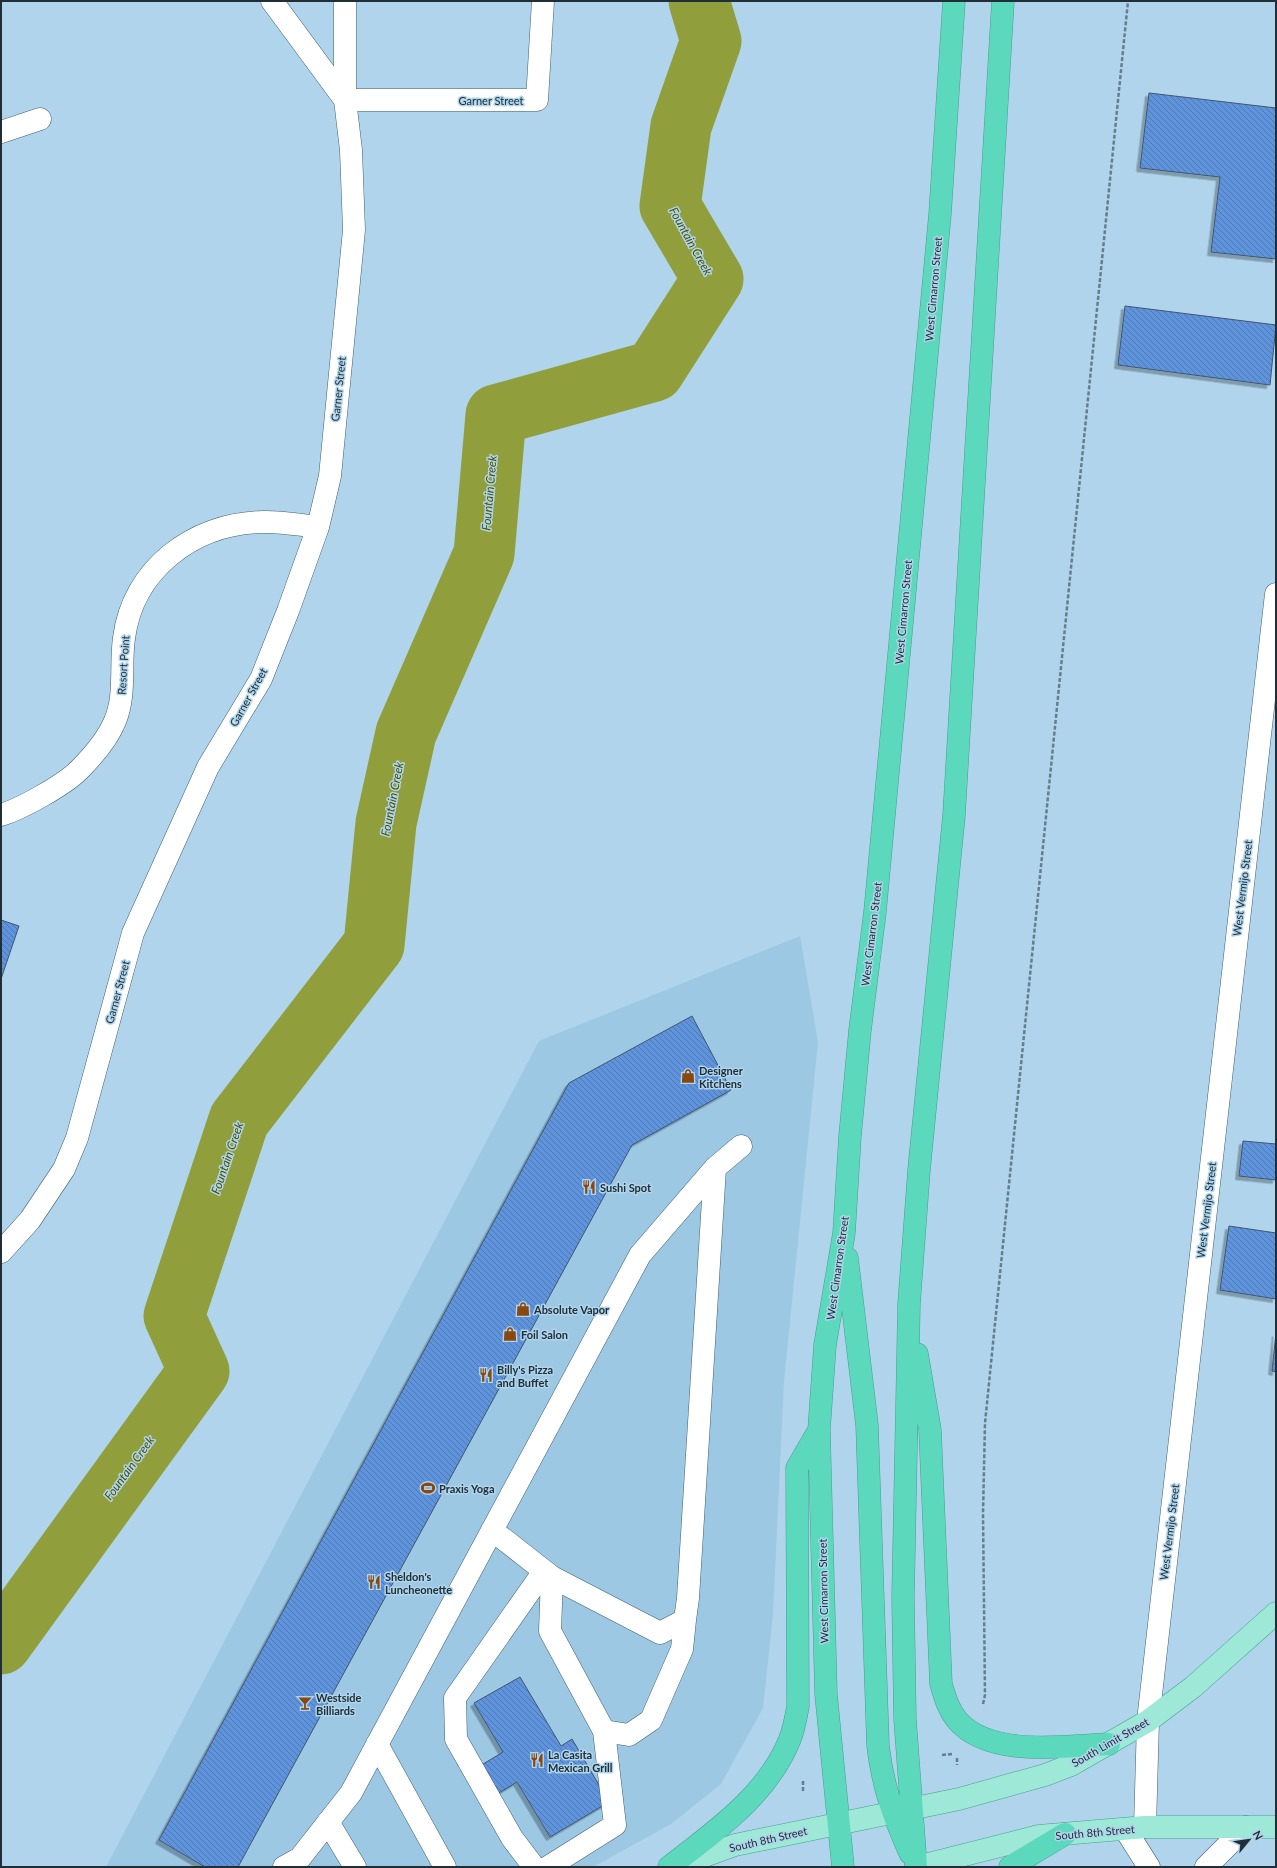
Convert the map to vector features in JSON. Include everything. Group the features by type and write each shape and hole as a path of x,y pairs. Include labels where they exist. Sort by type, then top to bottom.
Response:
{"highway":[{"name":"West Cimarron Street","path":"843,1867 826,1694 819,1430 826,1345 844,1233 850,1136 860,1030 875,912 940,222 954,1"},
{"path":"916,1867 902,1811 905,1719 903,1598 909,1304 919,1170 954,815 1003,1"},
{"path":"844,1233 867,1424 878,1746 885,1792 902,1811"},
{"path":"909,1304 930,1430 941,1684 947,1705 958,1721 970,1731 1000,1744 1029,1748 1109,1744"},
{"path":"668,1867 727,1821 757,1792 772,1771 790,1738 798,1706 797,1468 819,1430"},
{"path":"1010,1867 1065,1834"}],"main road":[{"name":"South Limit Street","path":"902,1811 973,1796 1046,1775 1071,1765 1148,1721 1193,1687 1276,1614"},
{"name":"South 8th Street","path":"674,1867 735,1845 902,1811"},
{"name":"South 8th Street","path":"916,1867 1040,1836 1135,1828 1276,1827"}],"street":[{"name":"Garner Street","path":"1,1252 30,1220 64,1169 77,1138 133,933 208,767 261,679 288,611 318,527 330,476 354,230 351,150 345,100 272,1"},
{"path":"345,100 346,1"},
{"name":"Garner Street","path":"345,100 537,100 543,1"},
{"path":"1,132 40,119"},
{"name":"Resort Point","path":"1,815 49,791 78,771 101,743 115,722 122,697 124,638 131,605 146,579 162,561 187,543 209,531 234,525 262,522 318,527"},
{"name":"West Vermijo Street","path":"1135,1828 1276,594"},
{"path":"284,1867 300,1858 351,1793 640,1254 715,1168 741,1146"},
{"path":"604,1731 629,1735 651,1720 682,1649 688,1598 715,1168"},
{"path":"492,1530 548,1574 660,1633 685,1620"},
{"path":"548,1574 550,1631 604,1731 615,1825 548,1867"},
{"path":"534,1867 512,1838 456,1739 455,1698 548,1574"},
{"path":"377,1744 445,1867"},
{"path":"328,1822 355,1867"},
{"path":"1206,1867 1246,1827"},
{"path":"1135,1828 1150,1867"}],"path":[{"path":"982,1707 985,1695 982,1513 985,1423 1128,1"},
{"path":"803,1781 803,1792"}],"shaded area":[{"path":"800,936 818,1042 784,1381 773,1614 763,1708 721,1784 671,1824 593,1867 106,1867 539,1041"}],"building":[{"path":"1149,93 1276,108 1276,259 1211,252 1220,177 1140,168"},
{"path":"1125,306 1276,325 1270,385 1118,365"},
{"path":"1,920 19,926 1,979"},
{"path":"692,1016 731,1090 632,1145 238,1867 205,1867 159,1840 569,1083"},
{"path":"1243,1141 1276,1144 1276,1180 1239,1176"},
{"path":"1229,1226 1276,1233 1276,1299 1220,1290"},
{"path":"1276,1333 1276,1372 1272,1371"},
{"name":"La Casita Mexican Grill","path":"520,1677 561,1746 572,1739 609,1802 550,1837 517,1782 492,1797 475,1769 503,1752 474,1703"}],"waterway":[{"name":"Fountain Creek","path":"1,1644 199,1371 174,1316 239,1120 374,945 386,823 406,733 484,554 496,415 654,371 713,279 670,206 681,126 711,41 699,1"}],"place":[{"name":"Designer Kitchens","path":"688,1076"},
{"name":"Sushi Spot","path":"589,1187"},
{"name":"Absolute Vapor","path":"523,1309"},
{"name":"Foil Salon","path":"510,1334"},
{"name":"Billy's Pizza and Buffet","path":"486,1375"},
{"name":"Praxis Yoga","path":"428,1488"},
{"name":"Sheldon's Luncheonette","path":"374,1582"},
{"name":"Westside Billiards","path":"305,1703"},
{"name":"La Casita Mexican Grill","path":"537,1760"}]}
